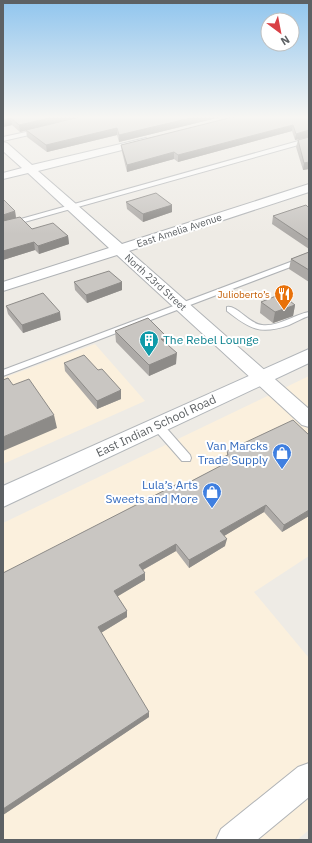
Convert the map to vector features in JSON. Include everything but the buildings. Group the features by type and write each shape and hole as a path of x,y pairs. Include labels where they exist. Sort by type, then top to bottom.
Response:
{"main road":[{"name":"East Indian School Road","path":"3,497 309,355"}],"street":[{"name":"North 23rd Street","path":"15,155 309,420"},
{"path":"3,176 87,155"},
{"name":"East Amelia Avenue","path":"3,287 309,188"},
{"path":"232,840 309,778"}],"lane":[{"path":"3,226 255,155"},
{"path":"3,373 309,257"},
{"path":"230,309 258,328 266,329 274,328 309,314"},
{"path":"158,425 186,458"}],"shaded area":[{"path":"95,344 145,401 3,464 3,378"},
{"path":"309,376 309,556 254,592 309,658 309,830 297,840 3,840 3,523"}],"place":[{"name":"Julioberto’s","path":"284,311"},
{"name":"The Rebel Lounge","path":"149,357"},
{"name":"Van Marcks Trade Supply","path":"282,470"},
{"name":"Lula’s Arts Sweets and More","path":"212,509"}]}
